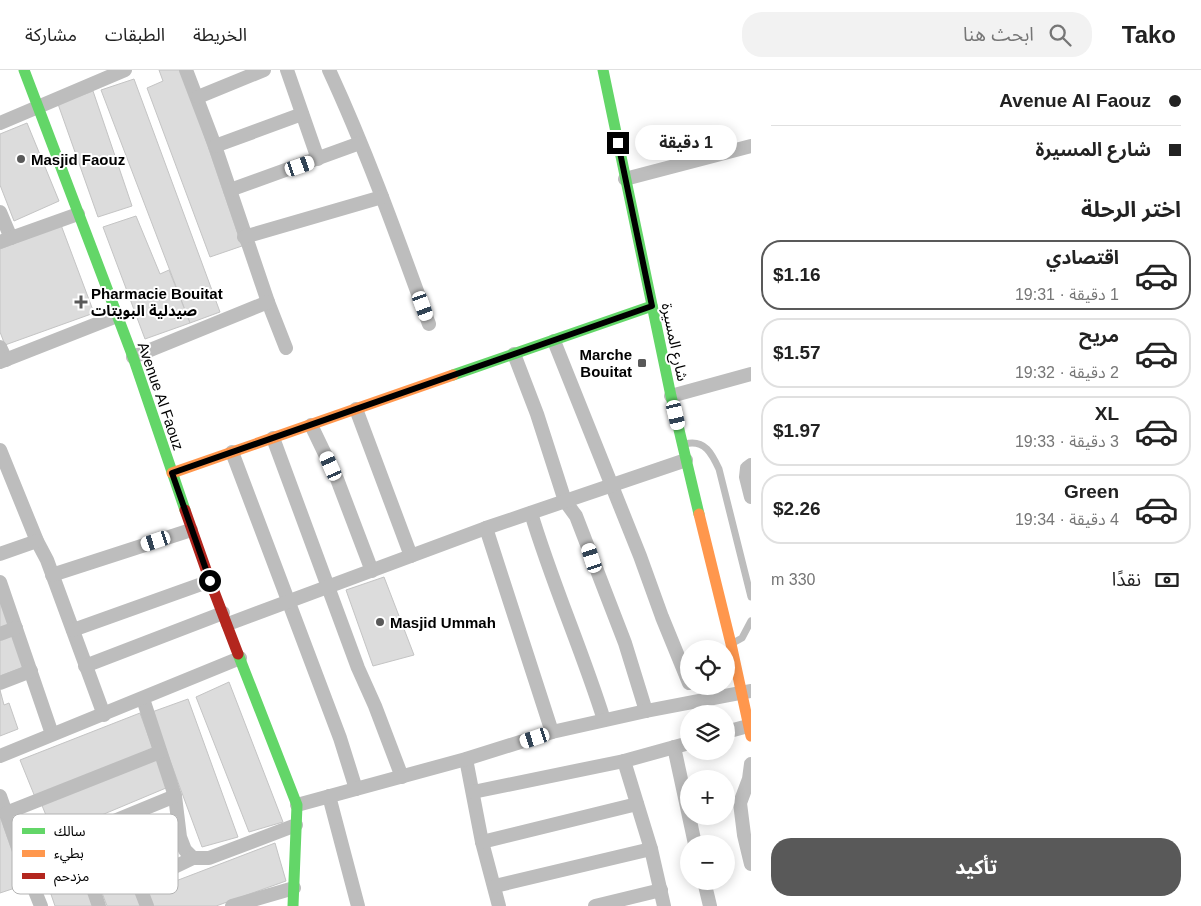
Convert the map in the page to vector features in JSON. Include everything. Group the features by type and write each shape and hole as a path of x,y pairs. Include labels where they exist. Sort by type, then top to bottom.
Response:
{"street":[{"name":"Avenue Al Faouz","path":"24,70 133,358 191,530 297,805 293,906"},
{"path":"0,123 125,70"},
{"path":"186,70 198,97 244,237 286,348"},
{"path":"198,97 264,70"},
{"path":"287,70 318,159"},
{"path":"329,70 346,106 382,197 429,324"},
{"name":"شارع المسيرة","path":"603,70 671,396 730,640"},
{"path":"215,146 302,114"},
{"path":"230,190 360,143"},
{"path":"626,179 751,146"},
{"path":"244,237 382,197"},
{"path":"0,212 5,240 78,214"},
{"path":"133,358 268,302"},
{"path":"172,473 652,306"},
{"path":"2,357 117,316"},
{"path":"554,341 640,556 680,662"},
{"path":"514,354 537,414 565,501 576,516 588,544 625,643 646,711"},
{"path":"671,396 751,374"},
{"path":"356,409 411,556"},
{"path":"311,425 336,479 372,571"},
{"path":"273,438 328,587 402,777"},
{"path":"0,450 37,541 47,560 104,715"},
{"path":"232,452 340,738 356,789"},
{"path":"85,666 225,619 288,602 486,528 686,460"},
{"path":"751,465 747,468 746,477 751,497"},
{"path":"531,513 542,550 604,720"},
{"path":"486,528 552,732"},
{"path":"52,575 191,530"},
{"path":"0,554 37,541"},
{"path":"72,630 210,581"},
{"path":"0,584 52,734"},
{"path":"0,634 16,628"},
{"name":"شارع المسيرة","path":"735,657 746,692 750,731"},
{"path":"0,756 240,658"},
{"path":"0,683 31,671"},
{"path":"297,805 466,759 552,732 646,711 746,692"},
{"path":"693,695 695,702"},
{"path":"143,699 175,796 177,814"},
{"path":"735,732 750,731"},
{"path":"473,792 624,761 680,745"},
{"path":"674,747 693,835"},
{"path":"6,813 160,752"},
{"path":"466,759 482,842 499,906"},
{"path":"624,761 651,849 664,906"},
{"path":"751,764 749,779 740,803 744,835 751,864"},
{"path":"0,796 12,830"},
{"path":"131,814 175,796"},
{"path":"329,796 358,906"},
{"path":"482,842 637,804"},
{"path":"178,821 184,850 194,858"},
{"path":"178,866 194,858 209,858 296,825"},
{"path":"495,886 651,849"},
{"path":"232,906 294,888"},
{"path":"595,906 661,890"},
{"path":"706,890 710,906"},
{"path":"36,894 41,906"},
{"path":"95,894 99,906"},
{"path":"143,894 148,906"}],"lane":[{"path":"683,445 698,444 706,447 712,454 723,487 751,597"},
{"path":"735,642 742,638 751,621"}],"building":[{"path":"159,70 182,70 242,246 210,257 147,88 163,81"},
{"path":"134,79 220,312 190,323 101,90"},
{"path":"93,91 132,206 98,217 58,104"},
{"name":"Masjid Faouz","path":"27,123 59,201 14,221 0,185 0,134"},
{"path":"136,216 160,274 169,270 190,323 145,339 103,227"},
{"path":"61,225 94,313 5,345 0,332 0,249"},
{"name":"Masjid Ummah","path":"384,577 414,655 373,666 346,590"},
{"path":"0,591 13,624 0,630"},
{"path":"11,633 24,667 0,676 0,637"},
{"path":"229,682 283,822 249,832 196,697"},
{"path":"0,690 4,705 9,703 18,729 0,736"},
{"path":"188,699 238,837 202,847 152,712"},
{"path":"140,713 154,751 35,797 20,760"},
{"path":"157,756 166,788 104,814 45,814 41,803"},
{"path":"0,816 12,850 12,889 0,893"},
{"path":"275,843 286,881 216,906 152,906 148,894 178,894 178,880"},
{"path":"51,894 91,894 95,906 55,906"},
{"path":"102,894 139,894 145,906 107,906"}],"traffic: fast":[{"path":"24,70 133,357 185,510"},
{"path":"603,70 671,396 699,514"},
{"path":"453,375 652,306"},
{"path":"238,654 297,805 293,906"}],"traffic: slow":[{"path":"172,473 453,375"},
{"path":"699,514 731,644 751,736"}],"traffic: jam":[{"path":"185,510 238,654"}],"place":[{"name":"Masjid Faouz","path":"21,159"},
{"name":"Pharmacie Bouitat صيدلية البويتات","path":"81,302"},
{"name":"Marche Bouitat","path":"642,363"},
{"name":"Masjid Ummah","path":"380,622"}],"route":[{"path":"210,581 172,473 652,306 618,143"}]}
